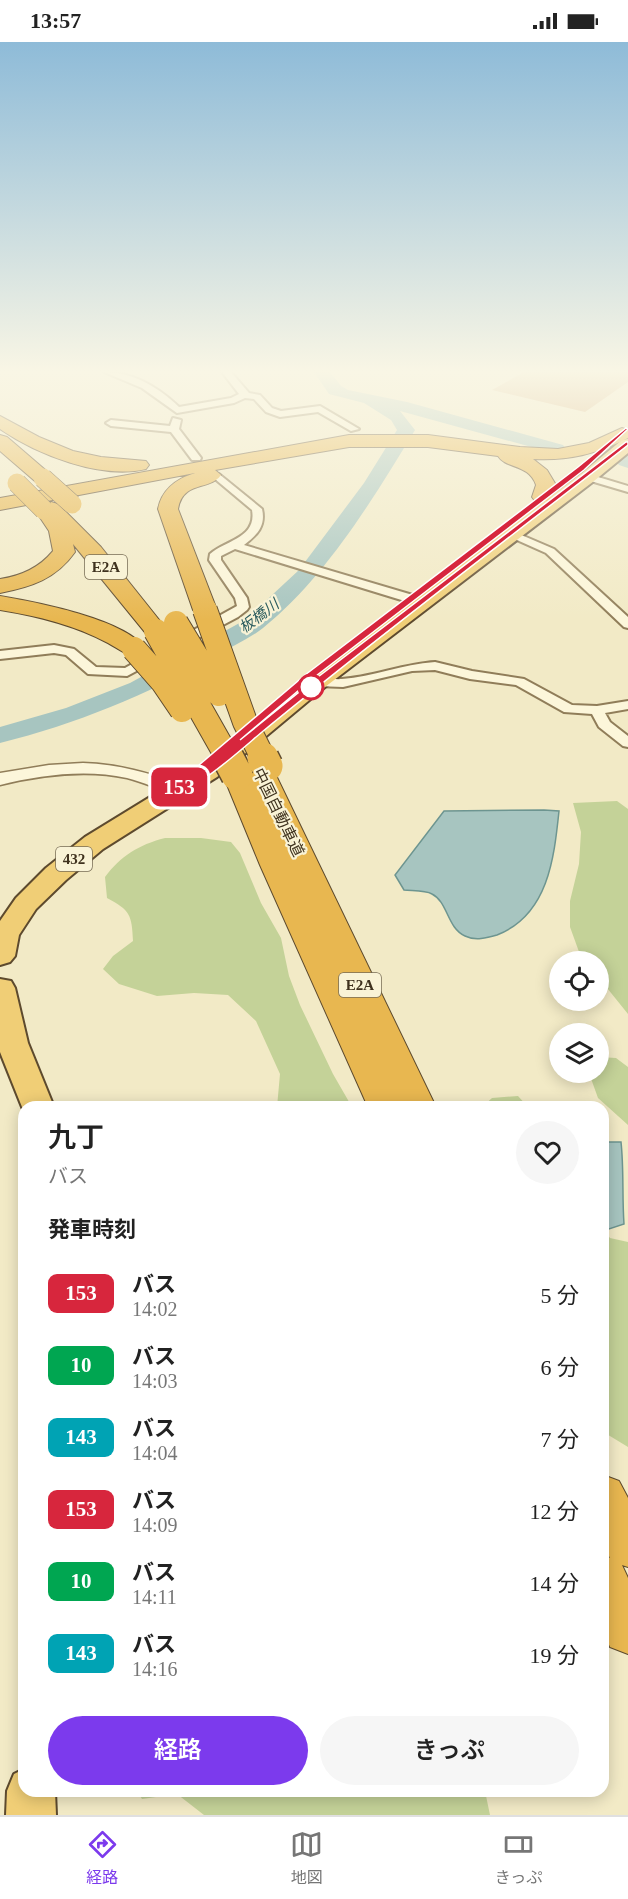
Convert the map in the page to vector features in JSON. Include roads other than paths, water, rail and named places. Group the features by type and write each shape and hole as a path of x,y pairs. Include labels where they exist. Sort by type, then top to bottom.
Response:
{"highway":[{"name":"中国自動車道","path":"10,455 28,481"},
{"path":"62,455 91,462 155,465 261,459"},
{"path":"0,510 280,455"},
{"path":"507,455 542,475 546,485 542,497"},
{"path":"513,455 585,472"},
{"name":"432","path":"0,956 5,935 26,904 56,874 94,843 176,789 208,772 317,682 512,534 605,455"},
{"path":"0,504 261,459"},
{"path":"261,459 197,479 178,489 171,495 168,502 170,518 244,722 247,772 289,864"},
{"name":"中国自動車道","path":"0,460 129,563"},
{"path":"0,466 28,481 56,507 64,552 49,570 42,574 16,584 0,586"},
{"name":"432","path":"176,789 309,677 542,497 585,472"},
{"name":"中国自動車道","path":"56,507 93,552 165,620 212,727 247,772"},
{"path":"0,603 72,618 117,637 134,649 247,772 294,832 289,864"},
{"name":"中国自動車道","path":"289,864 384,1101"},
{"name":"中国自動車道","path":"289,864 415,1101"},
{"path":"0,988 6,1045 35,1101"},
{"path":"609,1507 628,1546"},
{"path":"609,1591 628,1631"},
{"path":"30,1797 31,1815"}],"street":[{"path":"194,455 196,458"},
{"path":"585,472 628,489"},
{"path":"0,655 54,649 70,652 93,671 128,672 243,607 241,598 215,560 216,554 236,546 258,525 260,516 257,509 219,477"},
{"path":"512,534 550,551 628,624"},
{"path":"236,546 412,598"},
{"path":"317,682 343,683 412,667 435,666 519,682 569,709 597,710 628,705"},
{"path":"597,710 604,724 628,743"},
{"path":"0,778 68,768 132,774 176,789"}],"water":[{"path":"444,811 559,811 551,866 545,884 528,914 514,926 497,935 477,939 465,936 454,927 437,898 426,892 404,890 395,875"},
{"path":"609,1142 621,1142 624,1224 609,1229"}],"waterway":[{"name":"板橋川","path":"0,735 75,713 138,688 253,625 306,574 372,485 391,455"}]}
